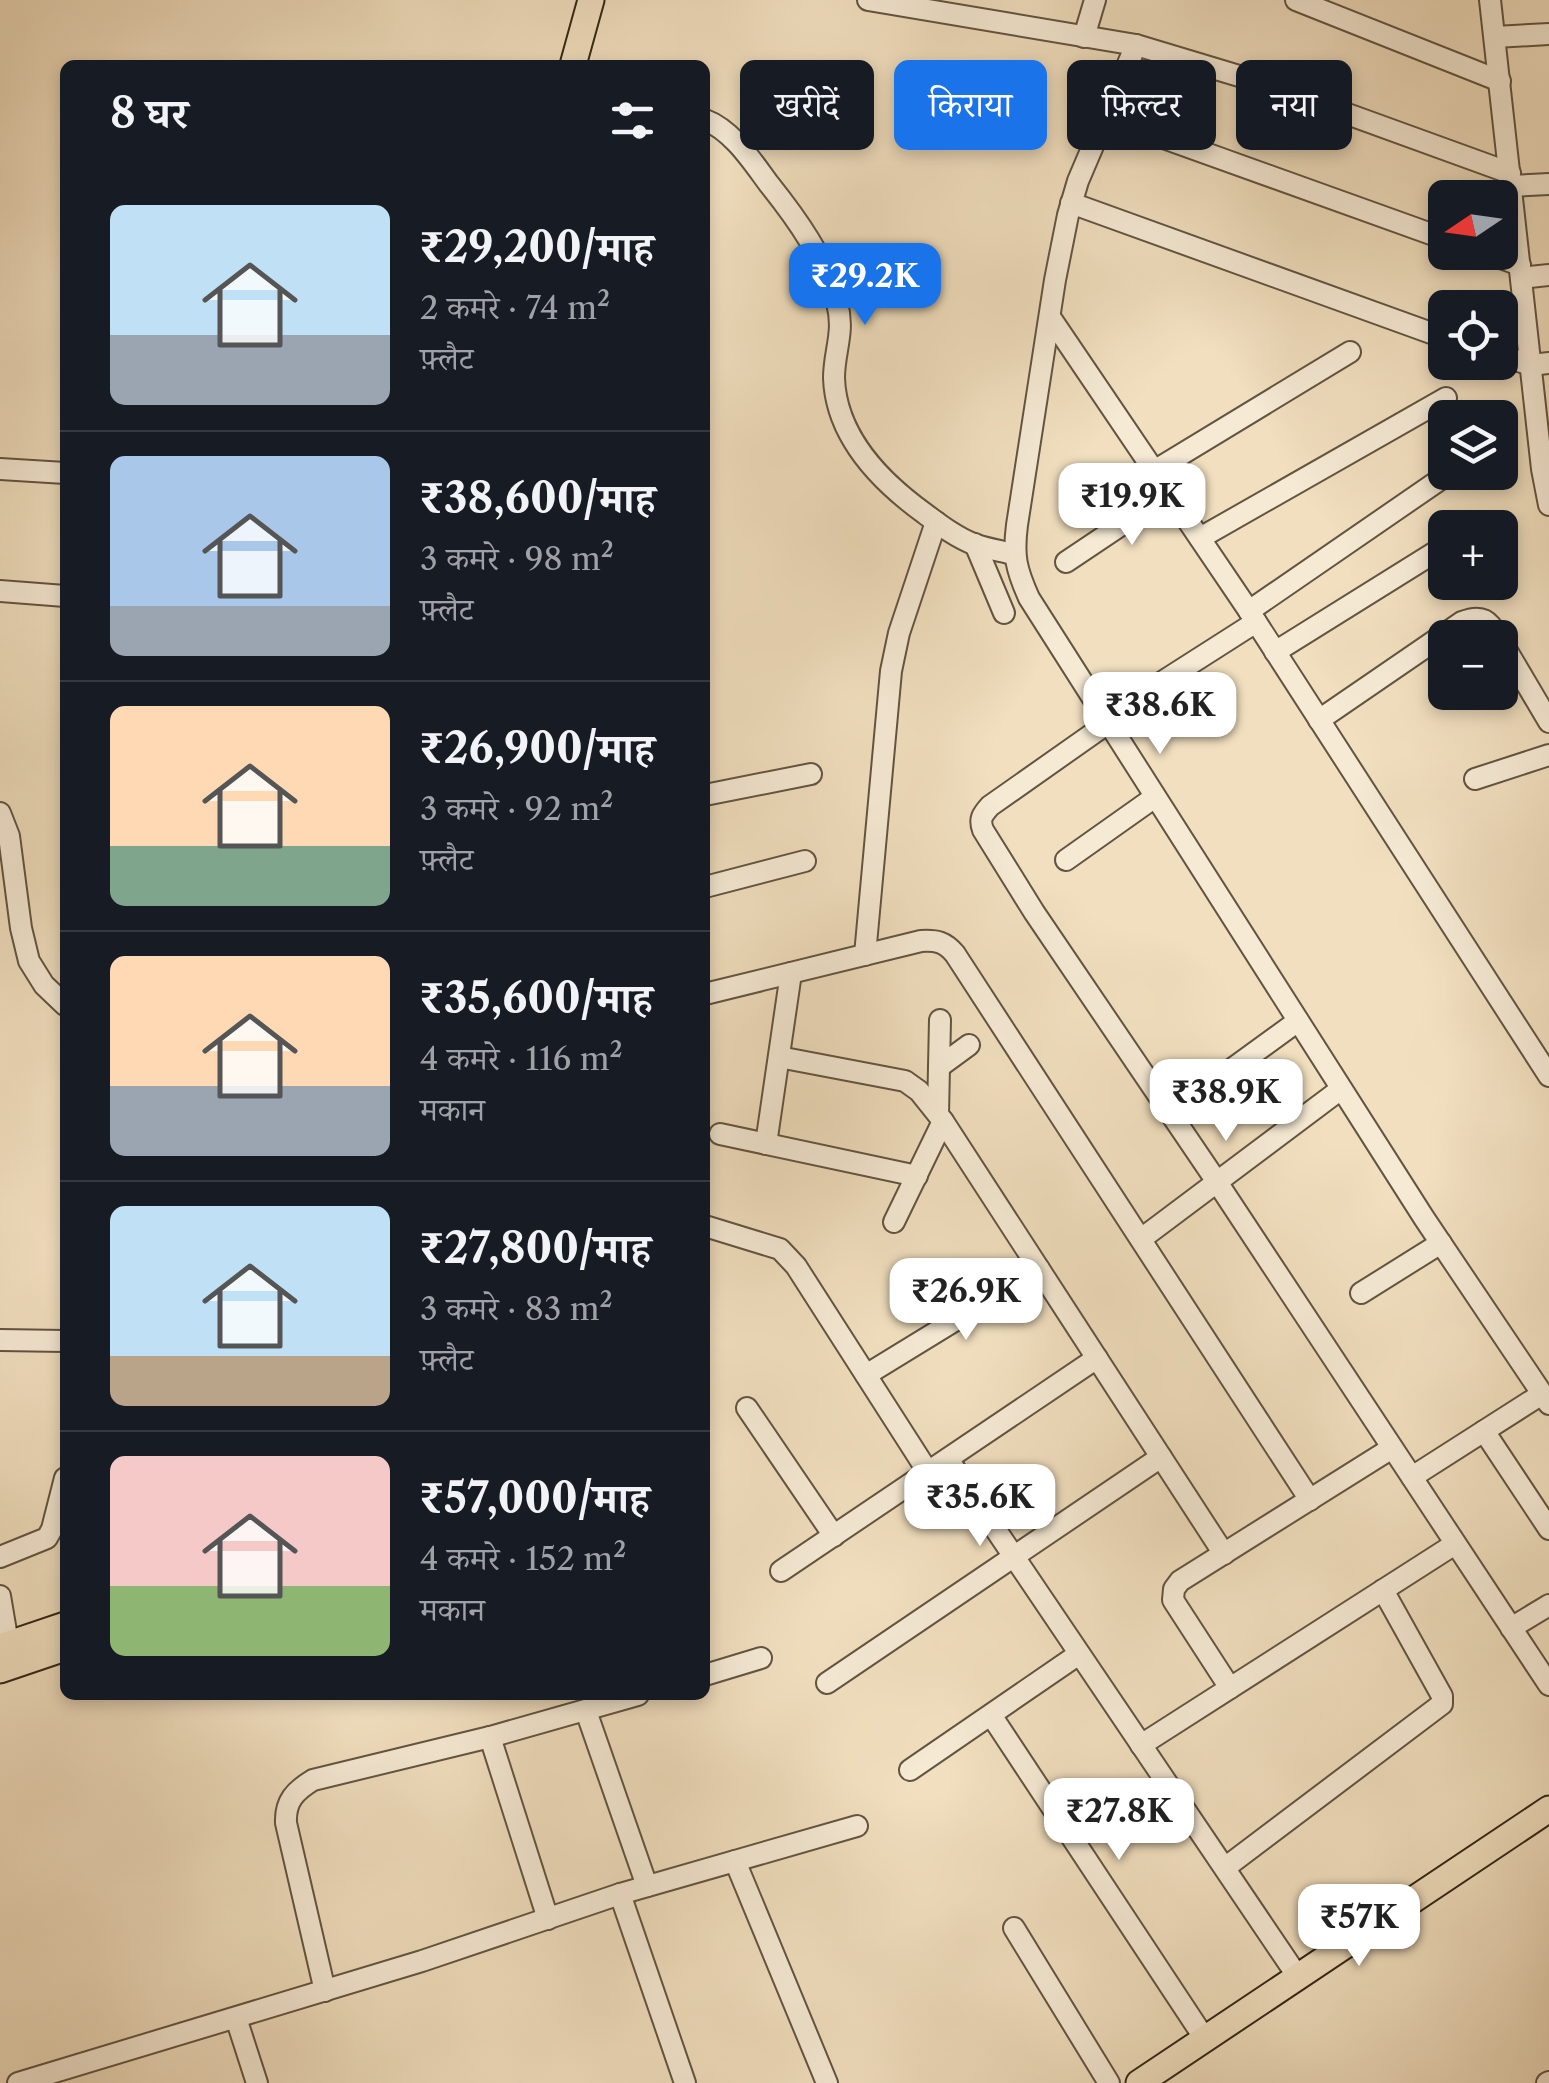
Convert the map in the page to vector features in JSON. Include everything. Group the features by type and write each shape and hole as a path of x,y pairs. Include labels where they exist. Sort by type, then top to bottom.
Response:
{"main road":[{"path":"580,60 591,0"},
{"path":"5,1657 60,1628"},
{"path":"5,1657 60,1649"},
{"path":"1139,2083 1549,1809"}],"street":[{"path":"868,0 981,9 1084,37 1136,45 1258,82 1511,180 1490,0"},
{"path":"1084,37 1094,0"},
{"path":"1296,0 1500,80"},
{"path":"1495,38 1549,34"},
{"path":"1130,60 1136,45"},
{"path":"710,121 744,150 792,212 826,271 838,306 840,336 834,378 842,420 858,448 880,477 936,522 975,544 1014,554"},
{"path":"1091,150 1071,204 1050,317 1014,554 1018,573 1028,598 1155,797 1441,1243 1546,1399 1484,1431 1412,1478"},
{"path":"1196,150 1428,234"},
{"path":"1518,181 1549,184"},
{"path":"1071,204 1428,332"},
{"path":"1518,251 1540,364 1549,505"},
{"path":"1520,271 1549,275"},
{"path":"1050,317 1253,616 1549,1076"},
{"path":"1154,470 1350,352"},
{"path":"1200,538 1446,398"},
{"path":"0,468 60,473"},
{"path":"1162,682 1428,489"},
{"path":"1066,562 1169,493"},
{"path":"866,955 890,671 936,522"},
{"path":"975,544 1004,613"},
{"path":"1276,652 1428,557"},
{"path":"0,591 60,596"},
{"path":"1320,720 1428,645"},
{"path":"1518,669 1549,722"},
{"path":"1108,723 990,806 982,815 983,830 1549,1685"},
{"path":"1476,779 1549,755"},
{"path":"710,793 810,774"},
{"path":"1066,860 1155,797"},
{"path":"0,813 9,836 29,961 44,986 60,1000"},
{"path":"710,886 805,861"},
{"path":"710,993 921,942 936,940 946,944 1310,1500"},
{"path":"766,1144 791,973"},
{"path":"894,1222 940,1117 940,1020"},
{"path":"1214,1082 1298,1020"},
{"path":"939,1068 969,1044"},
{"path":"779,1057 904,1081 919,1091 940,1117 1224,1554"},
{"path":"1141,1240 1342,1089"},
{"path":"720,1134 917,1176"},
{"path":"710,1228 780,1249 796,1266 928,1472"},
{"path":"1362,1293 1441,1243"},
{"path":"866,1375 1039,1269"},
{"path":"0,1340 60,1342"},
{"path":"781,1572 1097,1358"},
{"path":"747,1408 834,1536"},
{"path":"1484,1431 1549,1529"},
{"path":"1230,1688 1173,1600 1174,1589 1392,1448"},
{"path":"948,1458 1298,1976"},
{"path":"827,1683 1162,1458"},
{"path":"0,1557 46,1538 60,1498"},
{"path":"1141,1745 1456,1544"},
{"path":"1226,1867 1442,1704 1442,1696 1384,1590"},
{"path":"0,1596 5,1657"},
{"path":"1511,1628 1549,1606"},
{"path":"910,1770 1080,1654"},
{"path":"710,1673 761,1658"},
{"path":"325,1991 286,1823 286,1809 293,1794 313,1780 621,1700"},
{"path":"586,1710 647,1886"},
{"path":"991,1715 1205,2039"},
{"path":"490,1737 548,1918"},
{"path":"18,2083 325,1991 620,1894 857,1826"},
{"path":"735,1861 827,2083"},
{"path":"620,1894 685,2083"},
{"path":"1014,1928 1110,2083"},
{"path":"236,2018 257,2083"}]}
